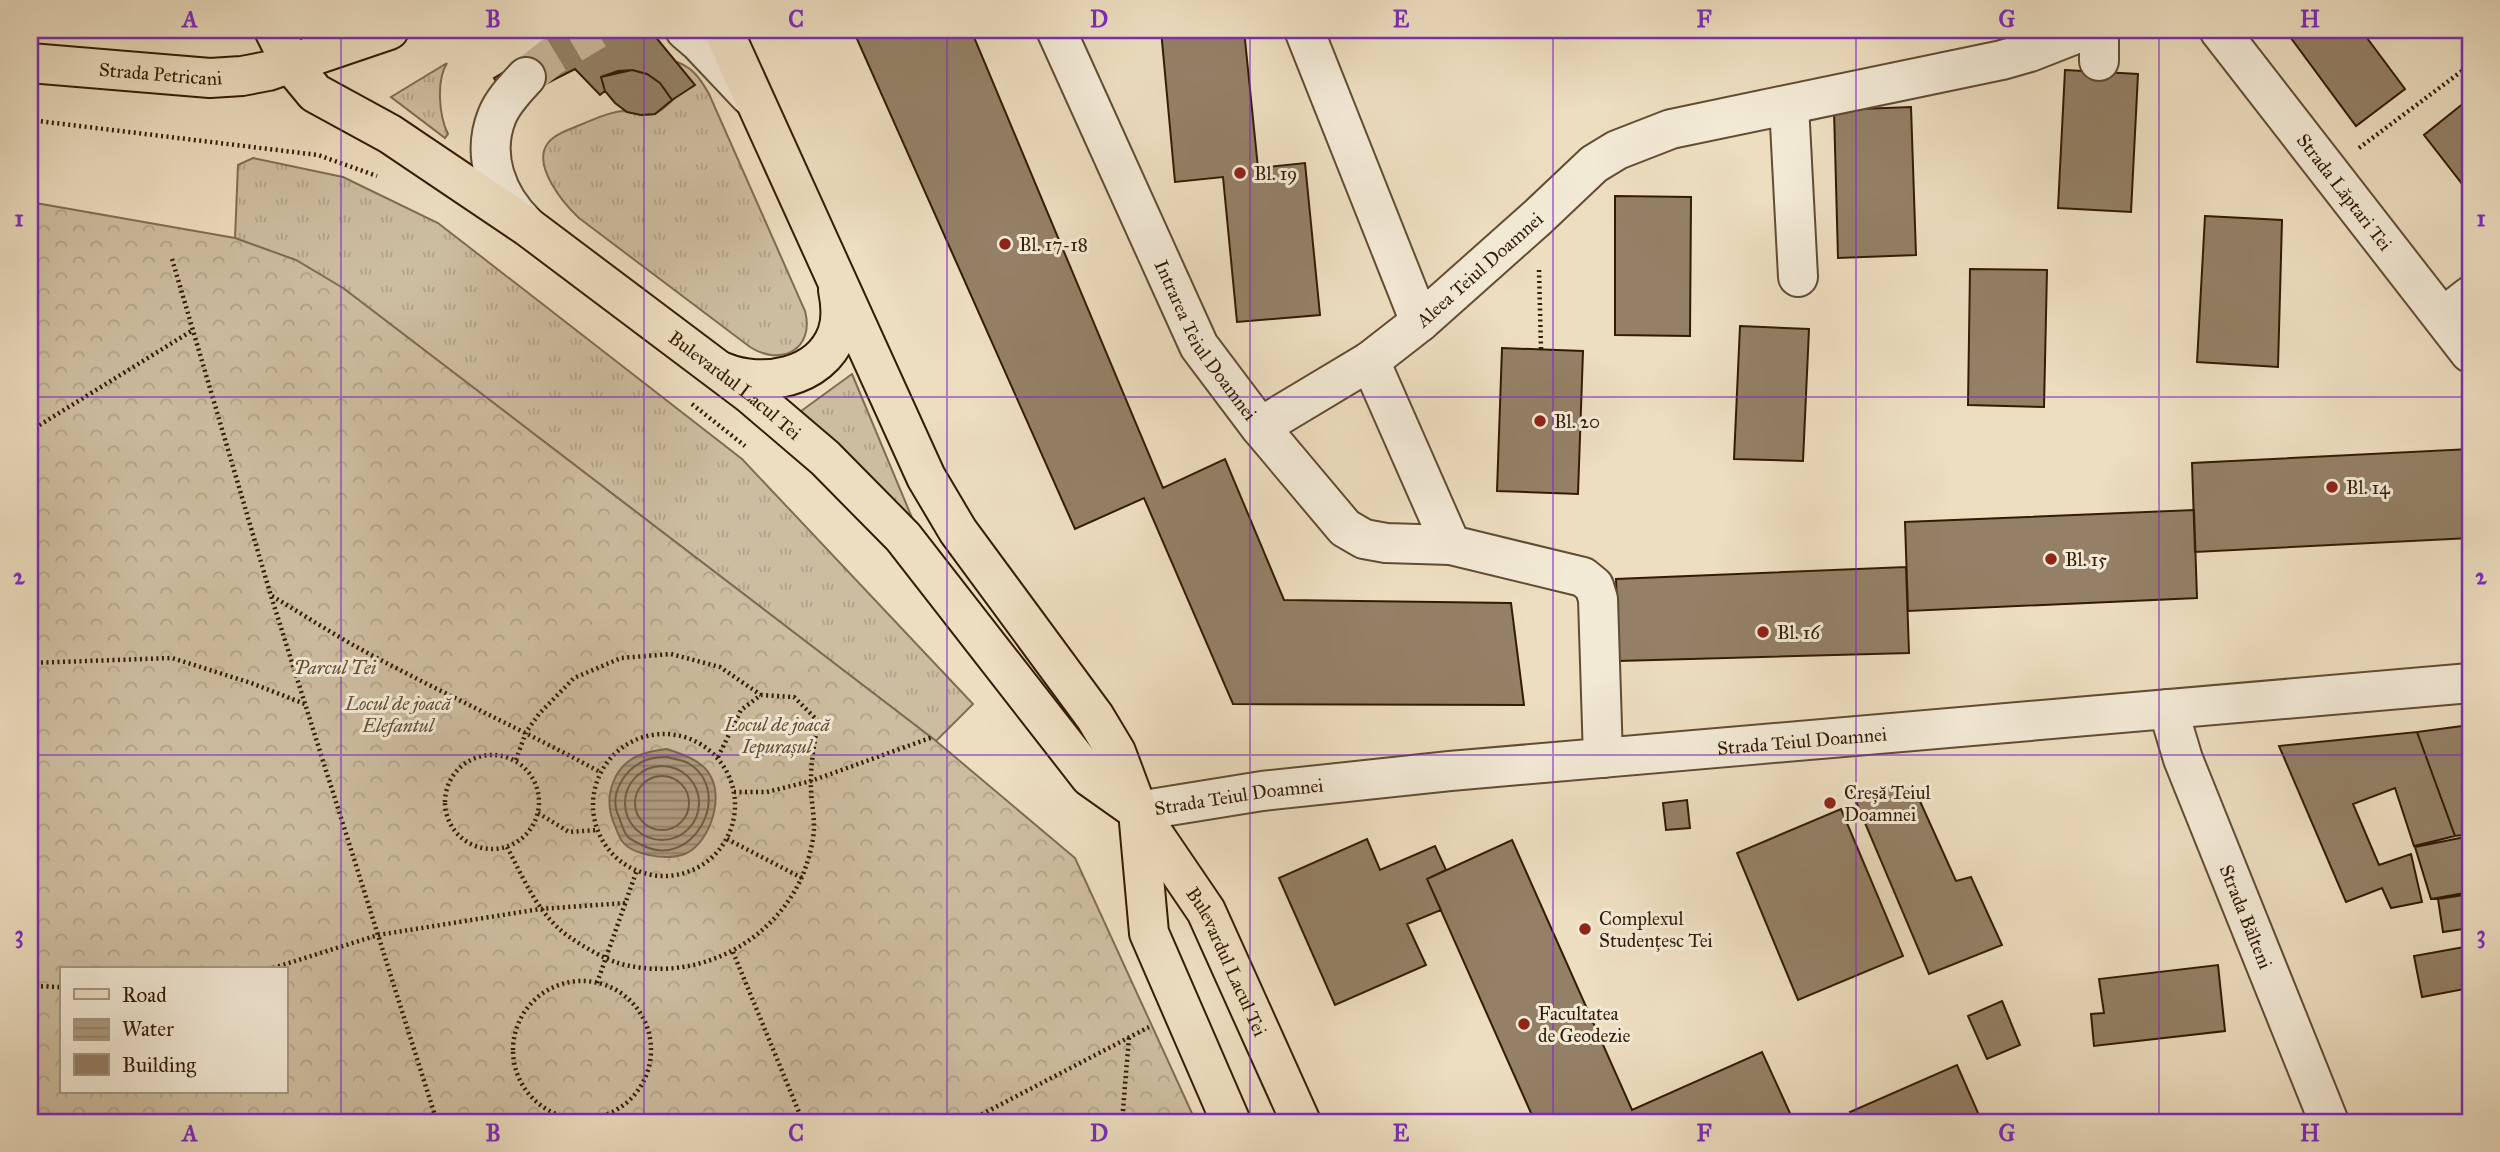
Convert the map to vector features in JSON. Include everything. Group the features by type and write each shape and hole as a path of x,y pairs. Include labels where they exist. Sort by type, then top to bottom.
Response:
{"main road":[{"name":"Bulevardul Lacul Tei","path":"274,30 291,64 315,93 390,134 528,227 716,368 825,458 903,537 1090,777 1138,811 1149,933 1231,1122"},
{"name":"Strada Petricani","path":"30,63 210,78 253,75 389,30"},
{"name":"Bulevardul Lacul Tei","path":"723,30 926,477 989,576 1095,717 1116,752 1138,811 1206,911 1301,1122"},
{"path":"716,368 735,376 761,381 786,377 812,365 833,343 839,327 839,297 833,275"}],"street":[{"path":"685,30 756,103"},
{"name":"Intrarea Teiul Doamnei","path":"1056,30 1199,346 1260,427 1345,528 1364,539 1386,543 1451,545"},
{"path":"1304,30 1420,322"},
{"name":"Strada Lăptari Tei","path":"2222,31 2329,171 2456,306 2470,353"},
{"name":"Aleea Teiul Doamnei","path":"1260,427 1370,361 1420,322 1538,218 1594,164 1642,138 1671,129 2095,40"},
{"path":"526,77 507,98 497,115 491,153 493,170 503,199 528,227"},
{"path":"1789,105 1798,277"},
{"path":"1370,361 1451,545 1583,577 1594,586 1598,598 1603,758"},
{"name":"Strada Teiul Doamnei","path":"1138,811 1262,791 1603,758 2470,683"},
{"name":"Strada Bălteni","path":"2168,709 2183,759 2329,1122"}],"path":[{"path":"2329,171 2470,65"},
{"path":"30,120 318,155 379,176"},
{"path":"1538,218 1541,349"},
{"path":"172,258 271,596 437,1122"},
{"path":"30,431 193,330"},
{"path":"271,596 376,658 600,772"},
{"path":"507,848 540,909 569,938 606,957 617,962 656,969 695,966 733,952 761,933 784,908 802,878 814,830 811,781 818,721 794,697 761,695 720,667 708,663 671,654 621,657 575,678 539,714 526,732 516,760"},
{"path":"30,663 172,658 251,683 306,705"},
{"path":"717,759 741,710 761,695"},
{"path":"674,734 702,744 717,759 723,765 734,792 735,812 727,839 717,853 697,869 672,877 646,875 622,864 604,846 593,822 592,796 600,772 619,749 645,735 674,734"},
{"path":"734,792 767,792 811,781 933,737"},
{"path":"491,753 516,760 530,773 539,792 538,813 527,834 507,848 484,850 463,840 447,821 443,798 451,776 468,759 491,753"},
{"path":"538,813 569,832 597,830"},
{"path":"727,839 802,878"},
{"path":"597,983 637,870"},
{"path":"276,967 378,935 540,909 625,903"},
{"path":"733,952 803,1122"},
{"path":"577,980 608,985 637,1006 652,1040 648,1076 626,1105 593,1120 556,1119 531,1099 515,1071 513,1040 524,1011 547,990 577,980"},
{"path":"30,986 60,987"},
{"path":"967,1122 1182,1012"},
{"path":"1122,1122 1129,1037"}],"green space":[{"path":"673,61 694,73 709,94 805,311 805,335 793,351 773,355 750,347 579,218 558,194 546,173 544,152 548,143 559,134 611,113 622,111 650,115 665,107 675,98"},
{"path":"447,63 440,89 441,108 448,134 445,138 391,97"},
{"path":"253,158 343,177 438,223 742,459 973,704 936,741 343,288 235,238 238,165"},
{"name":"Parcul Tei","path":"30,202 235,238 296,260 343,288 936,741 1075,858 1196,1122 30,1122"},
{"path":"852,374 915,525 797,414"}],"water":[{"path":"667,749 703,766 711,777 716,798 711,822 699,843 682,855 667,857 641,853 627,846 621,839 611,815 610,793 618,772 625,764 646,753"}],"building":[{"path":"552,30 650,30 695,85 672,100 660,83 647,74 632,70 618,71 601,77 605,91 600,95 575,69 508,103 494,78 549,45 542,35"},
{"name":"Bl. 17-18","path":"853,30 971,30 1163,488 1225,459 1284,600 1511,603 1524,705 1233,704 1144,498 1075,529"},
{"name":"Bl. 19","path":"1161,30 1244,30 1258,168 1305,163 1320,315 1237,322 1223,177 1175,182"},
{"path":"1557,30 1573,30 1566,38"},
{"path":"2285,30 2361,30 2405,89 2356,126"},
{"path":"632,70 647,74 660,83 672,100 655,114 641,115 627,112 615,103 605,91 601,77"},
{"path":"2065,70 2138,74 2131,212 2058,208"},
{"path":"2470,98 2470,194 2424,135"},
{"path":"1911,107 1916,255 1838,258 1834,110"},
{"path":"1615,196 1691,197 1690,336 1615,335"},
{"path":"2205,216 2282,220 2278,367 2197,362"},
{"path":"1970,269 2047,270 2044,407 1968,405"},
{"path":"1740,326 1809,329 1803,461 1734,459"},
{"name":"Bl. 20","path":"1502,348 1583,351 1578,494 1497,491"},
{"name":"Bl. 14","path":"2470,449 2470,538 2195,552 2192,463"},
{"name":"Bl. 15","path":"2194,510 2197,598 1908,611 1905,522"},
{"name":"Bl. 16","path":"1906,567 1909,653 1619,661 1616,579"},
{"path":"2470,725 2470,834 2455,836 2417,732"},
{"path":"2417,732 2455,836 2414,846 2395,788 2353,804 2379,865 2411,854 2422,902 2391,908 2382,888 2346,902 2279,746"},
{"path":"1914,788 1956,881 1971,877 2002,945 1929,974 1851,790"},
{"path":"1687,800 1690,828 1666,830 1663,803"},
{"path":"1841,809 1903,956 1798,1000 1737,853"},
{"path":"2470,836 2470,892 2431,899 2415,847"},
{"path":"1367,839 1380,870 1435,846 1446,870 1427,879 1441,910 1407,924 1426,965 1335,1005 1279,878"},
{"name":"Facultatea de Geodezie","path":"1512,840 1632,1110 1762,1052 1794,1122 1535,1122 1427,879"},
{"path":"2470,894 2470,928 2443,932 2438,899"},
{"path":"2470,946 2470,988 2422,997 2414,956"},
{"path":"2218,965 2225,1031 2094,1046 2091,1014 2104,1013 2099,979"},
{"path":"2002,1001 2020,1045 1987,1059 1968,1016"},
{"path":"1957,1065 1982,1122 1855,1122 1850,1112"}],"tunnel":[{"path":"526,77 551,57 596,30"}],"place":[{"name":"Bl. 19","path":"1240,173"},
{"name":"Bl. 17-18","path":"1005,244"},
{"name":"Bl. 20","path":"1540,421"},
{"name":"Bl. 14","path":"2332,487"},
{"name":"Bl. 15","path":"2051,559"},
{"name":"Bl. 16","path":"1763,632"},
{"name":"Creșă Teiul Doamnei","path":"1830,803"},
{"name":"Complexul Studențesc Tei","path":"1585,929"},
{"name":"Facultatea de Geodezie","path":"1524,1024"}],"park label":[{"name":"Locul de joacă Elefantul","path":"398,714"},
{"name":"Locul de joacă Iepurașul","path":"777,735"}]}
